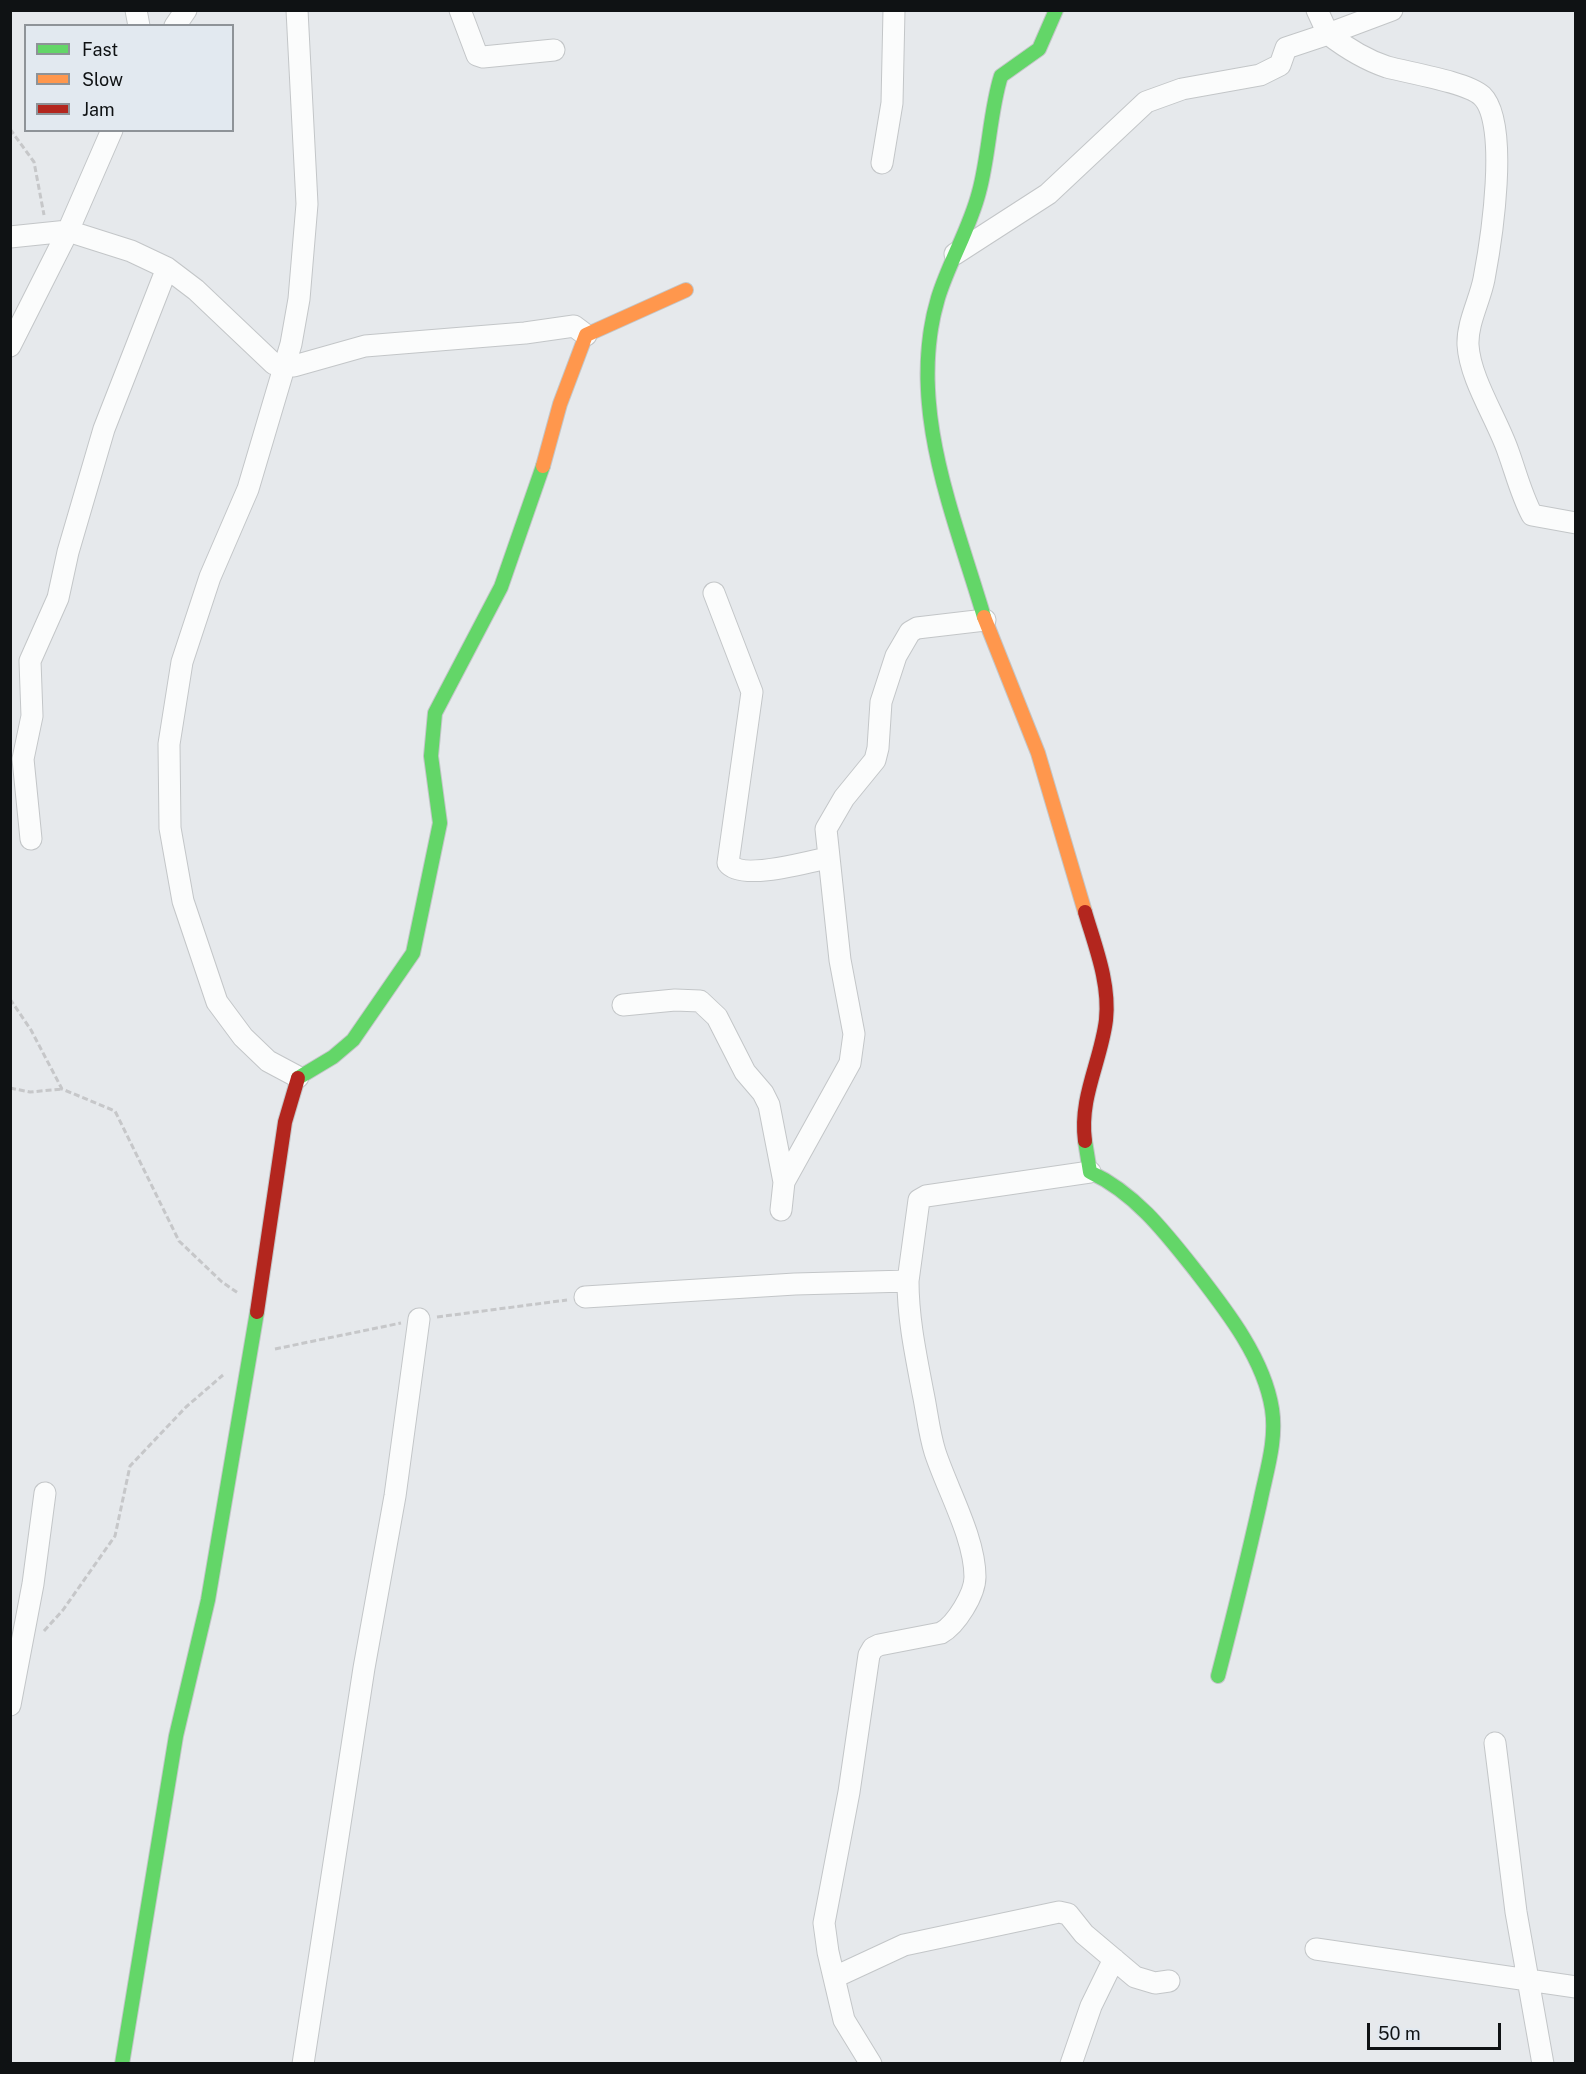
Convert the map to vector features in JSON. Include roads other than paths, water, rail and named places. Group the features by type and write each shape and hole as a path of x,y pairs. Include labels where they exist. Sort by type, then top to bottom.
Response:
{"street":[{"path":"176,24 186,10"},
{"path":"297,10 307,204 299,299 291,344 248,489 210,577 182,662 170,744 170,828 183,901 217,1002 243,1037 268,1061 298,1077"},
{"path":"460,10 477,55 483,57 554,50"},
{"path":"882,163 892,103 894,10"},
{"path":"1056,10 1037,51 1031,57 1011,66 998,83 998,94 979,192 968,228 955,254 938,299 926,366 928,407 942,476 985,620 1038,753 1103,973 1106,1019 1090,1081 1083,1126 1090,1172"},
{"path":"1317,10 1328,34 1343,45 1385,66 1439,79 1482,96 1492,112 1497,142 1492,232 1468,345 1474,367 1508,450 1523,498 1532,515 1575,523"},
{"path":"955,254 1048,194 1146,102 1182,89 1260,75 1280,65 1286,48 1392,10"},
{"path":"10,346 58,232 111,132"},
{"path":"10,237 58,232 131,251 167,267 196,290 274,364 284,366 294,366 365,346 410,340 465,339 574,326 586,334"},
{"path":"31,839 23,759 32,716 30,661 58,598 68,552 104,429 167,267"},
{"path":"122,2064 176,1736 208,1600 285,1122 298,1077 333,1057 353,1040 413,953 440,823 431,756 431,732 435,713 466,648 501,587 534,498 560,404 586,334 686,290"},
{"path":"714,593 752,692 728,863 737,869 759,871 827,858"},
{"path":"784,1182 850,1063 853,1048 852,1016 840,960 827,858 827,826 844,798 875,760 879,748 881,702 896,656 905,638 917,628 985,620"},
{"path":"623,1005 675,1000 700,1001 717,1017 745,1072 763,1093 769,1105 784,1182 781,1210"},
{"path":"871,2064 844,2020 828,1952 824,1923 849,1792 869,1655 873,1648 879,1645 941,1633 950,1629 957,1621 975,1580 974,1555 933,1448 908,1311 908,1281 918,1200 935,1195 1090,1172 1116,1184 1174,1245 1216,1299 1249,1349 1275,1416 1275,1432 1244,1575 1218,1676"},
{"path":"585,1297 795,1284 908,1281"},
{"path":"303,2064 364,1668 395,1496 419,1319"},
{"path":"10,1705 33,1584 45,1493"},
{"path":"1495,1743 1516,1912 1543,2064"},
{"path":"835,1977 904,1945 1059,1912 1068,1914 1084,1934 1125,1970 1145,1981 1169,1981"},
{"path":"1316,1949 1575,1987"},
{"path":"1071,2064 1091,2006 1114,1959"}]}
